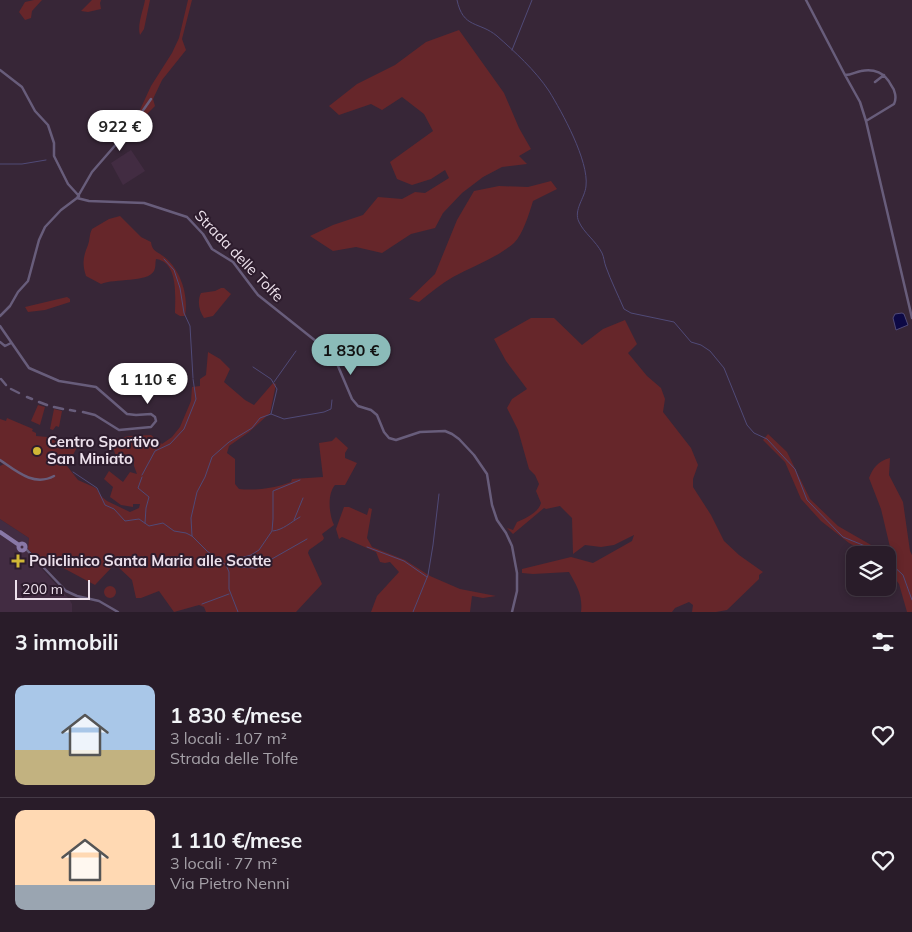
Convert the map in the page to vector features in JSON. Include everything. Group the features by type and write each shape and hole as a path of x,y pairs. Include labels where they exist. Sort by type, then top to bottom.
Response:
{"street":[{"path":"806,0 860,102 912,318"},
{"path":"0,70 22,87 34,110 48,125 54,143 54,156 68,184 78,197"},
{"path":"845,75 868,70 884,74 892,86 896,102 866,121"},
{"path":"875,82 884,74"},
{"path":"0,316 10,306 18,292 30,278 39,240 45,227 61,210 78,197 92,172 132,126 151,99"},
{"name":"Strada delle Tolfe","path":"78,197 87,201 144,203 187,217 203,234 212,249 233,262 258,295 317,342 335,359 351,398 358,406 375,413 389,438 396,440 420,432 445,431 460,439 487,474 492,505 497,520 512,546 517,573 517,591 512,612"},
{"path":"0,326 29,368 59,381 96,387 126,413 134,415 151,414 156,420 151,428 120,430 113,428 95,415 83,412"},
{"path":"0,342 6,346 11,343"},
{"path":"1,378 6,385"},
{"path":"11,389 19,394"},
{"path":"27,397 32,399"},
{"path":"39,402 47,405"},
{"path":"54,407 63,409"},
{"path":"70,410 75,411"},
{"path":"0,460 30,479 43,480 54,476"},
{"path":"0,532 19,545 23,544 66,591 75,596 99,601 118,612"}],"shaded area":[{"path":"42,0 32,11 31,18 25,20 19,12 25,2"},
{"path":"92,0 101,0 101,9 88,12 81,11"},
{"path":"145,0 150,0 144,29 140,35 140,22"},
{"path":"188,0 192,0 182,39 186,50 162,80 153,99 155,106 142,119 139,112 151,86 172,53 179,38"},
{"path":"459,30 504,93 519,128 531,149 519,156 527,164 502,167 483,177 462,193 443,213 435,228 411,234 382,253 356,247 333,251 310,236 333,225 363,215 378,197 402,199 415,192 425,193 449,178 445,170 431,179 412,185 397,179 390,162 433,131 424,114 402,97 382,110 371,104 339,115 329,106 357,84 395,65 426,42"},
{"path":"131,150 145,171 123,185 111,163"},
{"path":"551,181 557,189 533,201 528,218 514,243 493,257 449,280 419,302 409,299 435,274 457,220 474,191 499,186 528,187"},
{"path":"120,216 141,237 151,242 153,249 174,267 182,283 186,299 185,316 175,313 174,282 169,267 156,259 154,271 150,275 138,279 101,284 86,276 84,260 92,229 109,219"},
{"path":"224,288 231,294 213,316 204,318 199,306 201,293"},
{"path":"67,297 70,299 70,302 45,310 28,312 25,307"},
{"path":"902,313 908,325 896,330 893,318 895,314"},
{"path":"531,318 554,318 582,345 603,329 625,320 637,344 628,353 647,376 661,388 665,399 663,412 691,448 698,465 693,479 693,487 711,515 724,541 739,555 763,572 759,575 759,579 727,610 692,612 693,605 689,602 675,608 672,612 581,612 580,596 569,572 522,573 522,569 571,557 593,563 632,541 634,535 614,545 601,547 585,545 573,554 572,518 560,506 544,508 513,534 507,528 513,530 517,522 528,517 541,503 536,491 539,484 535,475 529,469 518,430 507,408 512,399 527,389 506,361 494,339"},
{"path":"208,352 220,359 230,369 224,382 245,400 254,405 273,383 276,384 270,413 249,432 229,446 227,453 235,459 235,484 239,489 252,490 279,486 291,482 292,479 323,477 319,443 332,441 336,437 348,448 345,458 357,463 345,485 335,485 332,489 330,505 334,525 322,534 323,540 309,550 308,553 322,584 296,612 206,612 204,607 199,605 174,612 159,591 136,598 132,580 116,565 95,585 54,563 44,566 28,549 29,538 0,519 0,466 4,464 0,462 0,419 6,421 7,418 33,429 32,431 36,433 36,436 81,440 67,466 78,480 96,488 107,501 130,512 139,508 140,504 133,504 133,507 121,505 110,497 113,487 104,479 109,471 123,482 130,472 137,474 134,460 116,457 111,440 129,436 151,435 162,444 172,437 180,427 191,401 192,387 200,386 200,379 206,375"},
{"path":"38,405 45,407 40,425 31,421"},
{"path":"54,409 62,411 59,427 56,426 53,430 50,429"},
{"path":"768,434 787,452 810,499 838,526 873,546 854,546 821,521 801,499 785,462 763,440"},
{"path":"890,458 889,475 903,502 912,555 912,612 907,612 899,584 896,580 896,546 890,546 881,509 869,478 876,465"},
{"path":"344,507 349,507 367,515 369,508 372,509 367,538 372,547 405,560 430,576 460,589 496,596 483,598 472,596 470,612 371,612 377,596 399,572 390,562 380,562 376,552 342,537 339,539 336,529"},
{"name":"Policlinico Santa Maria alle Scotte","path":"0,519 29,538 28,548 42,569 69,599 72,604 72,612 0,612"},
{"path":"108,586 112,586 116,592 112,598 108,598 104,594 104,590"}],"waterway":[{"path":"457,0 463,16 472,23 490,31 518,55 543,83 561,111 574,137 586,176 586,186 577,213 579,222 602,253 605,265 624,309 631,313 674,322 691,342 701,345 710,351 724,368 747,425 754,433 767,439 795,469 807,500 843,537 865,546"},
{"path":"512,50 532,0"},
{"path":"0,164 22,164 46,160"},
{"path":"164,259 174,270 180,288 184,313 190,326 193,378"},
{"path":"274,382 296,351"},
{"path":"192,536 191,518 197,492 212,457 229,442 252,428 260,418 271,414 277,389 271,379 253,367"},
{"path":"142,475 155,451 170,444 184,429 196,399 193,379"},
{"path":"271,414 284,419 324,412 331,409 332,400"},
{"path":"73,472 97,488 105,505 114,509 125,521 139,519 149,526 163,523 174,531 192,536 207,551 226,565 229,572 229,589 238,612"},
{"path":"142,477 138,488 149,497 145,523"},
{"path":"227,565 233,560 251,555 259,550 272,531 273,491 300,480"},
{"path":"413,612 428,575 439,494"},
{"path":"294,520 303,498"},
{"path":"273,531 284,527 300,517"},
{"path":"231,563 239,567 256,568 307,539"},
{"path":"367,547 404,561 427,577"},
{"path":"896,568 903,575 912,600"},
{"path":"202,604 229,594"}],"place":[{"name":"Centro Sportivo San Miniato","path":"37,451"},
{"name":"Policlinico Santa Maria alle Scotte","path":"18,561"}]}
